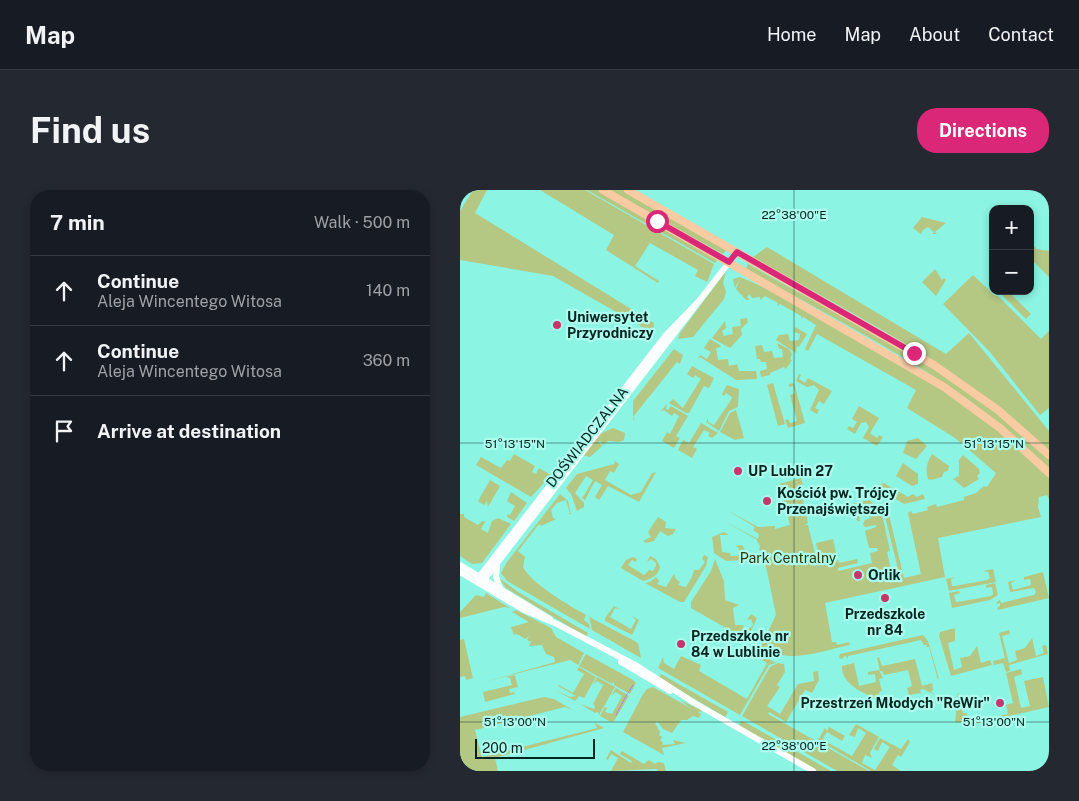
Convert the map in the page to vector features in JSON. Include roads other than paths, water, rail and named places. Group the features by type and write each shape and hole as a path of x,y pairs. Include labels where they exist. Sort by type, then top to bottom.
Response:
{"main road":[{"path":"603,190 944,387 1000,428 1049,473"},
{"path":"628,190 958,381 1008,418 1049,455"}],"street":[{"name":"DOŚWIADCZALNA","path":"480,579 498,562 559,480 685,322 699,300 737,252"},
{"name":"DOŚWIADCZALNA","path":"480,579 666,335 693,304 699,300"},
{"path":"498,562 496,574 500,589"},
{"path":"460,565 524,610 557,624"},
{"path":"460,572 480,579 530,605 557,624 654,683 693,702"},
{"path":"586,641 647,672 693,702 813,771"}],"waterway":[{"path":"628,693 633,685"},
{"path":"616,715 627,694"}],"place":[{"name":"Uniwersytet Przyrodniczy","path":"557,325"},
{"name":"UP Lublin 27","path":"738,471"},
{"name":"Kościół pw. Trójcy Przenajświętszej","path":"767,501"},
{"name":"Orlik","path":"858,575"},
{"name":"Przedszkole nr 84","path":"885,598"},
{"name":"Przedszkole nr 84 w Lublinie","path":"681,644"},
{"name":"Przestrzeń Młodych \"ReWir\"","path":"1000,703"}],"park label":[{"name":"Park Centralny","path":"788,558"}]}
